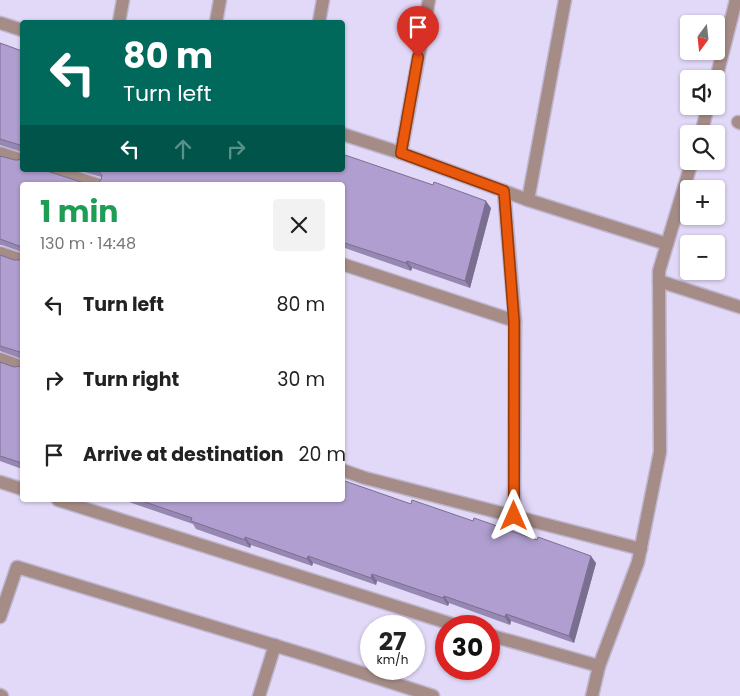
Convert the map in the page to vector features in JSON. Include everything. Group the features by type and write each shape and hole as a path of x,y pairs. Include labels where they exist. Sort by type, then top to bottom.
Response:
{"street":[{"path":"119,20 123,0"},
{"path":"216,20 220,0"},
{"path":"320,20 323,0"},
{"path":"401,153 429,0"},
{"path":"528,200 564,0"},
{"path":"718,70 736,0"},
{"path":"0,23 20,29"},
{"path":"345,135 401,153 528,200 667,244"},
{"path":"0,153 20,159"},
{"path":"592,696 599,666 638,562 660,452 659,271 689,170"},
{"path":"58,172 90,182"},
{"path":"504,191 514,321 514,516"},
{"path":"0,252 20,259"},
{"path":"345,265 514,321"},
{"path":"659,281 740,307"},
{"path":"0,360 20,366"},
{"path":"345,471 365,478 641,549"},
{"path":"0,482 20,488"},
{"path":"64,502 435,619"},
{"path":"0,617 17,568 275,645 433,696"},
{"path":"500,638 599,666"},
{"path":"259,696 275,645"}],"building":[{"path":"0,43 20,50 20,145 0,139"},
{"path":"345,155 433,185 434,182 486,201 465,281 407,261 406,263 345,243 345,182 99,182 102,175 99,172 345,172"},
{"path":"0,156 15,160 20,159 20,172 50,172 81,182 20,182 20,246 0,239"},
{"path":"0,255 14,260 20,259 20,352 0,346"},
{"path":"0,362 14,367 20,366 20,462 0,456"},
{"path":"345,481 411,504 412,500 473,521 474,518 537,540 538,537 591,556 569,636 506,614 505,617 372,574 371,578 308,556 307,559 245,537 245,540 191,521 192,518 145,502 345,502"}],"route":[{"path":"418,57 401,153 504,191 514,321 514,516"}]}
